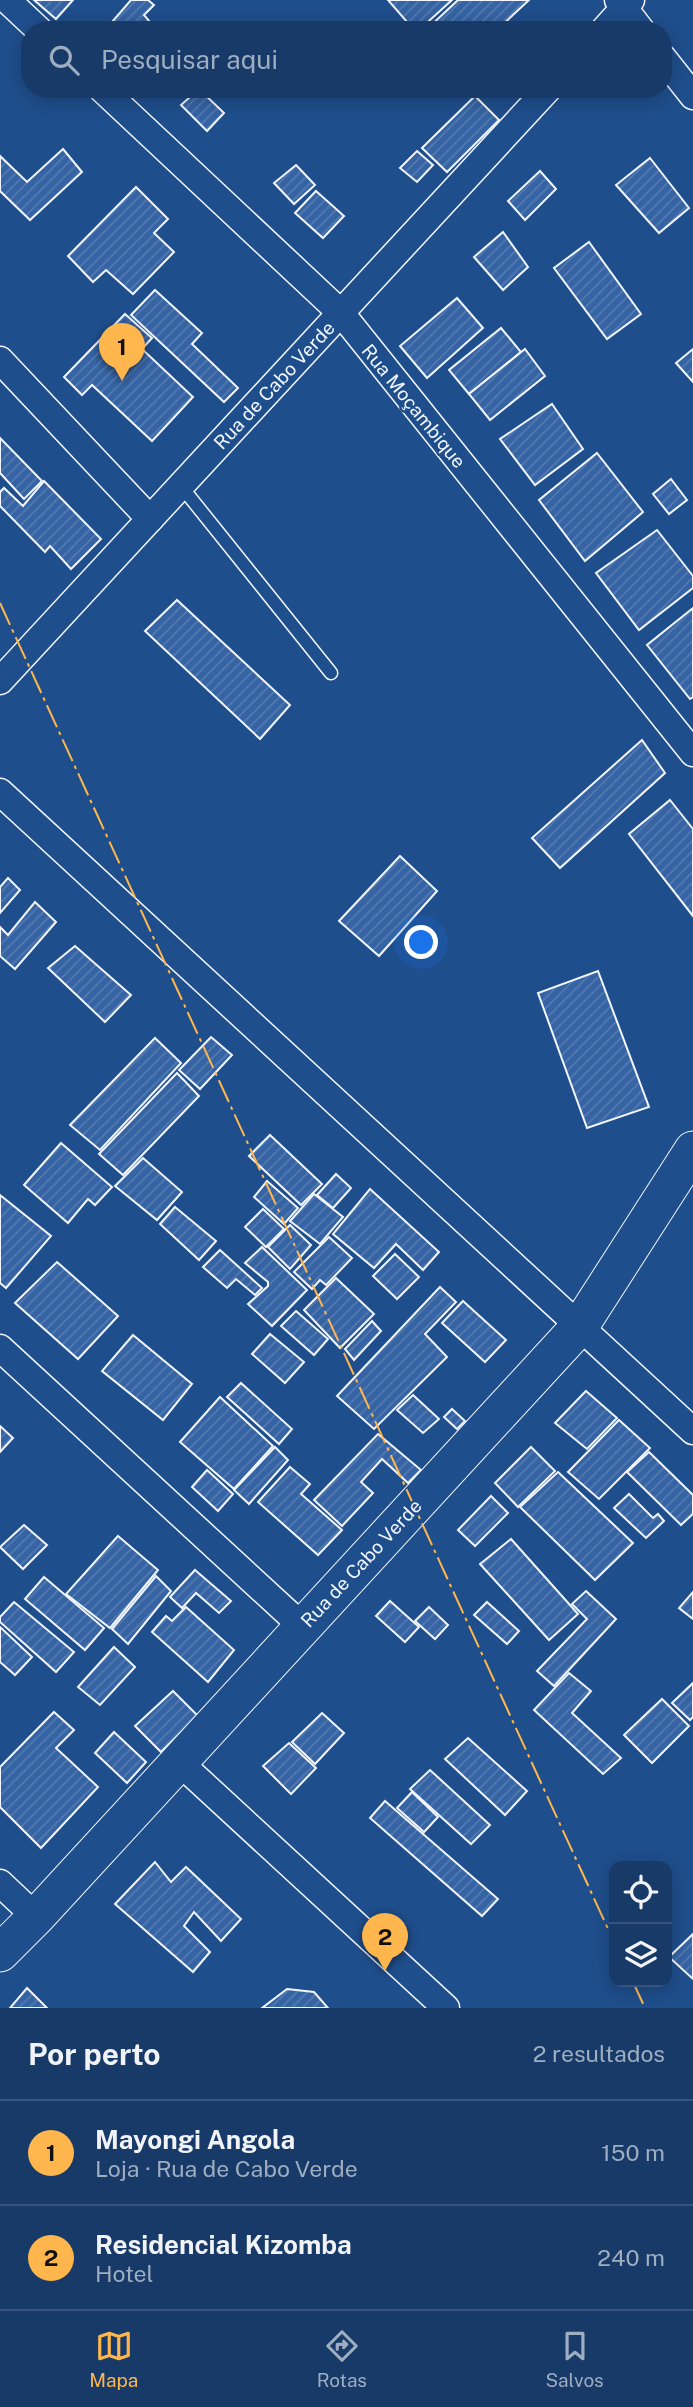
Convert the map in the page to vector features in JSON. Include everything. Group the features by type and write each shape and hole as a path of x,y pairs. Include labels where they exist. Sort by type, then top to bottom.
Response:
{"main road":[{"name":"Rua de Cabo Verde","path":"0,1953 580,1326 693,1150"}],"street":[{"path":"7,0 29,21"},
{"path":"611,21 624,3 635,21"},
{"path":"672,69 693,96"},
{"name":"Rua Moçambique","path":"112,98 341,313 693,753"},
{"name":"Rua de Cabo Verde","path":"0,681 540,98"},
{"path":"0,360 150,519"},
{"path":"0,792 693,1431"},
{"path":"0,1348 303,1627"},
{"path":"179,1762 446,2008"},
{"path":"0,1883 36,1917"}],"lane":[{"path":"181,486 331,673"}],"building":[{"path":"34,0 73,0 56,19"},
{"path":"131,0 148,0 154,5 144,15 149,21 113,21"},
{"path":"388,0 452,0 429,21 406,21"},
{"path":"458,0 529,0 507,21 436,21"},
{"path":"189,98 208,98 224,113 207,131 181,105"},
{"path":"473,98 477,98 499,120 447,172 422,148"},
{"path":"63,149 82,172 30,220 0,191 0,156 27,182"},
{"path":"417,151 433,165 417,182 400,168"},
{"path":"650,158 689,208 659,233 616,185"},
{"path":"296,165 315,185 294,204 274,183"},
{"path":"540,171 556,189 525,220 508,201"},
{"path":"136,187 168,219 154,233 174,252 133,294 106,270 93,282 68,256"},
{"path":"316,191 344,216 323,238 295,213"},
{"path":"503,232 528,267 503,290 474,257"},
{"path":"589,242 641,314 607,339 554,268"},
{"path":"155,290 202,333 192,344 238,388 224,402 131,315"},
{"path":"457,298 483,328 427,378 400,346"},
{"path":"125,314 152,338 142,349 193,397 152,441 92,385 82,395 64,377"},
{"path":"501,328 521,352 469,394 449,370"},
{"path":"525,349 545,376 490,420 469,394"},
{"path":"693,349 693,382 676,363"},
{"path":"552,404 583,449 535,485 500,439"},
{"path":"0,438 42,481 24,499 0,473"},
{"path":"597,453 643,512 585,561 539,500"},
{"path":"671,479 687,500 669,514 653,494"},
{"path":"44,481 101,539 71,569 50,546 45,552 0,506 0,492 4,488 23,506"},
{"path":"657,530 693,576 693,588 639,630 596,573"},
{"path":"177,600 290,705 260,739 145,631"},
{"path":"693,608 693,697 690,699 647,645"},
{"path":"642,740 665,773 560,868 532,838"},
{"path":"670,800 693,829 693,916 629,834"},
{"path":"400,856 437,891 379,956 339,921"},
{"path":"8,878 20,890 0,913 0,887"},
{"path":"35,902 56,922 15,969 0,956 0,927 8,935"},
{"path":"75,946 131,995 105,1022 48,968"},
{"path":"598,971 649,1107 587,1128 538,993"},
{"path":"211,1037 232,1055 200,1089 179,1070"},
{"path":"155,1038 181,1063 100,1150 70,1125"},
{"path":"177,1073 199,1096 123,1175 99,1154"},
{"path":"270,1135 322,1184 301,1205 249,1156"},
{"path":"61,1143 112,1187 95,1205 88,1199 68,1223 24,1185"},
{"path":"143,1158 182,1192 157,1220 115,1186"},
{"path":"336,1174 351,1188 333,1208 317,1195"},
{"path":"267,1181 298,1208 284,1224 254,1197"},
{"path":"370,1189 439,1252 423,1270 396,1244 374,1268 333,1234"},
{"path":"314,1194 343,1217 320,1244 290,1221"},
{"path":"0,1195 51,1236 6,1288 0,1283"},
{"path":"175,1207 216,1241 199,1260 160,1224"},
{"path":"263,1209 284,1229 266,1247 245,1227"},
{"path":"290,1225 311,1245 290,1269 268,1247"},
{"path":"329,1237 352,1258 326,1285 320,1280 312,1289 294,1272"},
{"path":"262,1247 307,1290 272,1326 248,1304 268,1286 268,1282 245,1263"},
{"path":"220,1250 262,1288 255,1295 236,1279 227,1288 203,1267"},
{"path":"395,1254 419,1277 397,1299 373,1276"},
{"path":"57,1262 118,1316 78,1359 15,1303"},
{"path":"336,1278 374,1314 340,1348 304,1310"},
{"path":"440,1287 456,1302 425,1334 447,1357 374,1429 337,1396"},
{"path":"463,1301 506,1340 485,1362 442,1323"},
{"path":"296,1311 328,1339 314,1355 281,1326"},
{"path":"372,1321 381,1331 354,1360 345,1349"},
{"path":"270,1334 304,1362 285,1383 252,1354"},
{"path":"133,1335 192,1384 163,1420 102,1371"},
{"path":"241,1383 292,1429 279,1444 227,1397"},
{"path":"586,1391 617,1418 587,1449 555,1423"},
{"path":"413,1395 439,1419 423,1433 397,1410"},
{"path":"220,1397 273,1446 234,1489 180,1442"},
{"path":"452,1409 465,1421 457,1429 444,1417"},
{"path":"619,1420 650,1448 599,1499 568,1472"},
{"path":"0,1426 13,1438 0,1452"},
{"path":"378,1434 421,1470 408,1483 382,1459 361,1482 373,1493 342,1526 314,1500"},
{"path":"275,1447 288,1460 249,1504 234,1490"},
{"path":"531,1447 555,1471 518,1507 495,1483"},
{"path":"649,1452 693,1495 693,1514 681,1525 627,1472"},
{"path":"290,1467 310,1484 301,1494 342,1530 318,1555 258,1502"},
{"path":"207,1470 233,1494 218,1511 192,1487"},
{"path":"558,1472 633,1543 595,1580 520,1507"},
{"path":"629,1494 653,1518 658,1514 664,1521 646,1538 614,1508"},
{"path":"491,1496 508,1513 475,1546 458,1530"},
{"path":"24,1525 47,1545 23,1569 0,1547"},
{"path":"118,1536 158,1570 110,1628 66,1594"},
{"path":"511,1539 578,1614 549,1640 480,1564"},
{"path":"195,1570 231,1601 219,1613 196,1593 182,1608 170,1597"},
{"path":"156,1576 171,1591 128,1644 112,1629"},
{"path":"44,1577 104,1628 85,1650 25,1599"},
{"path":"586,1591 616,1619 554,1686 537,1671 587,1619 572,1604"},
{"path":"693,1592 693,1619 679,1608"},
{"path":"390,1601 419,1627 405,1642 376,1616"},
{"path":"14,1602 74,1652 56,1672 0,1622 0,1617"},
{"path":"487,1602 519,1631 507,1644 474,1615"},
{"path":"186,1607 234,1650 208,1682 152,1632 166,1616 172,1621"},
{"path":"429,1607 448,1625 435,1639 415,1621"},
{"path":"0,1627 32,1657 15,1675 0,1662"},
{"path":"114,1647 135,1667 100,1705 78,1687"},
{"path":"569,1673 591,1691 572,1713 621,1758 603,1774 534,1710"},
{"path":"693,1683 693,1717 690,1720 672,1703"},
{"path":"173,1691 198,1716 161,1752 135,1726"},
{"path":"662,1699 689,1726 652,1763 624,1735"},
{"path":"54,1712 74,1730 56,1748 98,1787 41,1848 0,1807 0,1767"},
{"path":"322,1713 344,1733 315,1764 292,1742"},
{"path":"114,1732 146,1762 127,1783 95,1753"},
{"path":"468,1738 527,1791 505,1815 445,1759"},
{"path":"289,1743 316,1768 291,1794 263,1766"},
{"path":"430,1770 490,1825 471,1844 410,1789"},
{"path":"412,1792 438,1817 424,1832 397,1808"},
{"path":"385,1801 498,1899 482,1916 370,1818"},
{"path":"155,1862 171,1882 186,1867 241,1919 221,1941 194,1912 184,1926 210,1952 193,1972 115,1904"},
{"path":"693,1934 693,1979 672,1960 672,1954"},
{"path":"27,1988 47,2008 10,2008"},
{"path":"287,1989 314,1992 328,2008 262,2008"}],"power":[{"path":"0,603 609,1931"},
{"path":"635,1987 645,2008"}],"place":[{"name":"Mayongi Angola","path":"122,381"},
{"name":"Residencial Kizomba","path":"385,1971"}]}
